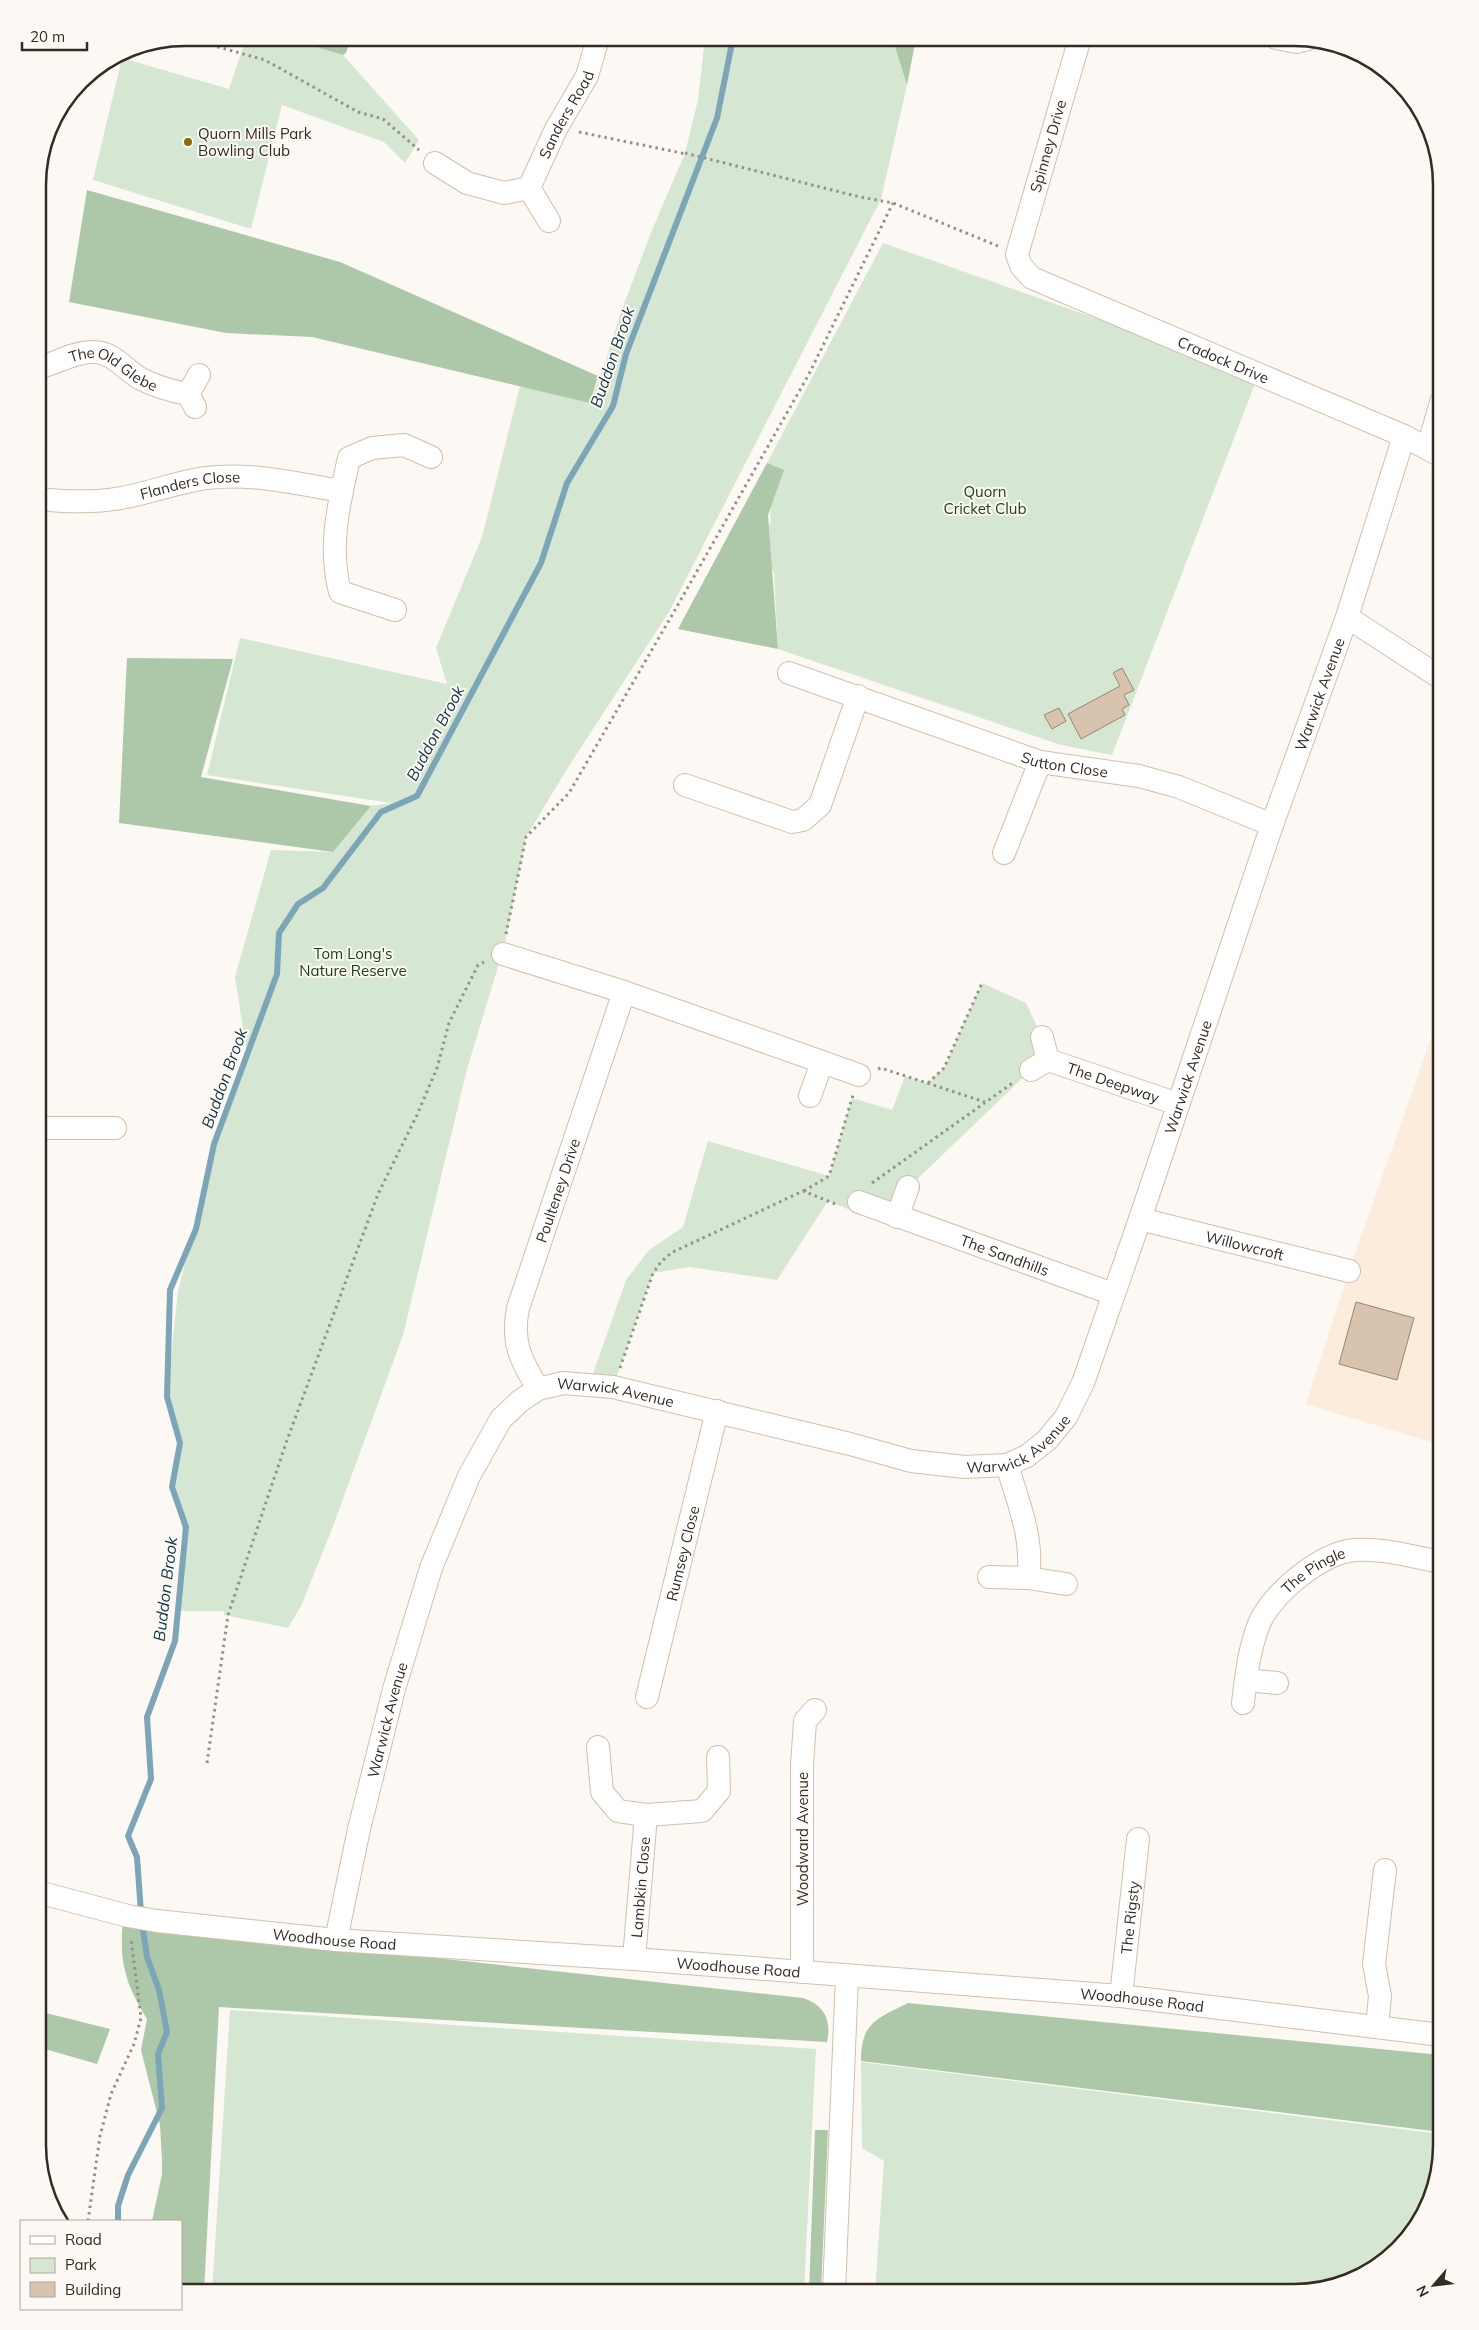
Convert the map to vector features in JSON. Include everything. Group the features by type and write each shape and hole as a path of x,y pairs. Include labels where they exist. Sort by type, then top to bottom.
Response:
{"street":[{"name":"Sanders Road","path":"529,188 556,129 587,76 595,47"},
{"name":"Spinney Drive","path":"1017,254 1077,47"},
{"path":"435,163 467,183 504,193 529,188 549,221"},
{"name":"Cradock Drive","path":"1017,254 1021,266 1032,278 1404,436 1433,451"},
{"name":"The Old Glebe","path":"47,364 70,355 95,352 117,360 138,377 192,401 199,374"},
{"name":"Warwick Avenue","path":"336,1940 359,1829 391,1699 431,1568 469,1476 502,1418 520,1400 538,1389 564,1383 613,1387 717,1411 911,1461 964,1467 1007,1465 1027,1456 1047,1440 1066,1417 1083,1383 1140,1219 1272,825 1347,617 1404,436"},
{"path":"395,610 340,592 335,572 334,527 349,458 372,448 404,445 431,457"},
{"name":"Flanders Close","path":"47,500 92,502 122,498 205,478 229,476 258,477 342,491"},
{"path":"1347,617 1433,672"},
{"name":"Sutton Close","path":"789,673 828,685 1040,762 1139,776 1179,786 1272,825"},
{"path":"685,785 792,822 803,820 820,805 858,696"},
{"path":"1004,853 1040,762"},
{"path":"503,954 624,992 858,1075"},
{"name":"Poulteney Drive","path":"538,1389 525,1367 517,1346 514,1327 518,1308 624,992"},
{"name":"The Deepway","path":"1042,1037 1040,1065 1178,1104"},
{"path":"810,1096 822,1062"},
{"path":"47,1128 115,1128"},
{"path":"897,1217 908,1187"},
{"name":"The Sandhills","path":"859,1202 1113,1294"},
{"name":"Willowcroft","path":"1140,1219 1349,1272"},
{"name":"Rumsey Close","path":"647,1697 717,1411"},
{"path":"1007,1465 1028,1536 1031,1559 1028,1578"},
{"name":"The Pingle","path":"1243,1703 1252,1647 1259,1624 1269,1606 1312,1567 1333,1555 1353,1550 1385,1549 1433,1561"},
{"path":"989,1577 1028,1578 1066,1584"},
{"path":"1246,1680 1277,1683"},
{"name":"Woodward Avenue","path":"802,1972 802,1764 805,1721 815,1710"},
{"name":"Lambkin Close","path":"598,1747 602,1792 618,1811 646,1815 702,1811 719,1791 718,1757"},
{"name":"Lambkin Close","path":"634,1959 646,1815"},
{"name":"The Rigsty","path":"1121,1996 1138,1839"},
{"path":"1377,2026 1380,1996 1374,1964 1385,1870"},
{"name":"Woodhouse Road","path":"46,1894 130,1916 157,1921 336,1940 634,1959 1121,1996 1433,2034"},
{"path":"834,2284 847,1976"}],"path":[{"path":"218,47 265,60 358,112 382,119 435,163"},
{"path":"556,129 686,154 860,196 893,202 1017,254"},
{"path":"686,154 695,155"},
{"path":"927,1083 944,1068 982,984"},
{"path":"803,1192 856,1212 864,1188 1040,1065"},
{"path":"613,1387 652,1273 671,1253 803,1192 829,1176 858,1075 881,1068 985,1102"},
{"path":"88,2220 100,2136 111,2094 134,2044 141,2018 130,1916"}],"shaded area":[{"path":"1433,1033 1433,1443 1306,1404 1349,1271"}],"green space":[{"name":"Quorn Mills Park Bowling Club","path":"243,47 317,47 343,55 419,140 405,163 384,142 282,105 251,229 93,180 121,63 127,59 229,89"},
{"path":"317,47 348,47 343,55"},
{"name":"Tom Long's Nature Reserve","path":"704,47 895,47 907,85 881,199 669,612 567,769 526,837 504,947 467,1069 403,1335 332,1529 302,1604 288,1628 224,1615 224,1611 178,1611 185,1539 172,1487 180,1443 167,1397 178,1291 218,1135 247,1054 235,977 271,850 333,852 371,806 391,803 207,775 240,638 447,684 436,648 482,537 520,386 590,402 652,230 685,153 698,100"},
{"path":"895,47 914,47 907,85"},
{"path":"87,190 340,262 598,376 590,403 312,337 226,333 69,302"},
{"name":"Quorn Cricket Club","path":"883,243 1109,323 1202,350 1258,376 1112,755 1061,745 778,649 774,572 771,568 769,524 771,523 767,463"},
{"path":"767,463 784,470 768,515 778,649 678,629"},
{"path":"127,658 233,659 201,777 371,806 333,852 119,823"},
{"path":"982,983 1026,1003 1042,1037 1031,1070 909,1187 897,1217 855,1212 828,1201 777,1280 690,1267 653,1273 613,1387 589,1385 626,1280 649,1250 683,1227 708,1141 829,1176 852,1098 892,1110 905,1076 927,1083 944,1068"},
{"path":"123,1920 151,1927 803,1998 816,2005 825,2014 828,2027 827,2042 219,2007 204,2283 182,2283 182,2220 152,2220 162,2174 160,2125 141,2050 147,2019 133,1994 125,1972 122,1935"},
{"path":"908,2003 1433,2054 1433,2131 861,2061 867,2030 887,2013"},
{"path":"230,2010 816,2049 804,2284 213,2283"},
{"path":"46,2013 110,2029 97,2064 46,2049"},
{"path":"861,2062 1433,2133 1432,2163 1428,2181 1418,2206 1398,2237 1386,2249 1355,2269 1321,2281 1294,2284 876,2284 884,2161 862,2148"},
{"path":"815,2130 828,2130 821,2284 809,2284"}],"building":[{"path":"1122,668 1134,690 1124,695 1129,705 1122,709 1125,715 1081,739 1068,714 1120,686 1113,673"},
{"path":"1059,708 1066,721 1052,729 1044,715"},
{"path":"1356,1302 1414,1318 1397,1380 1339,1364"}],"waterway":[{"name":"Buddon Brook","path":"141,1913 137,1857 128,1836 151,1779 147,1717 175,1641 186,1527 172,1487 180,1443 167,1397 170,1290 196,1229 214,1144 277,974 279,933 298,904 323,888 381,812 417,796 541,563 567,483 613,406 626,354 717,118 731,47"},
{"name":"Buddon Brook","path":"118,2220 118,2206 128,2175 162,2108 158,2054 167,2032 159,1990 147,1957 142,1923"}],"place":[{"name":"Quorn Mills Park Bowling Club","path":"188,142"}]}
